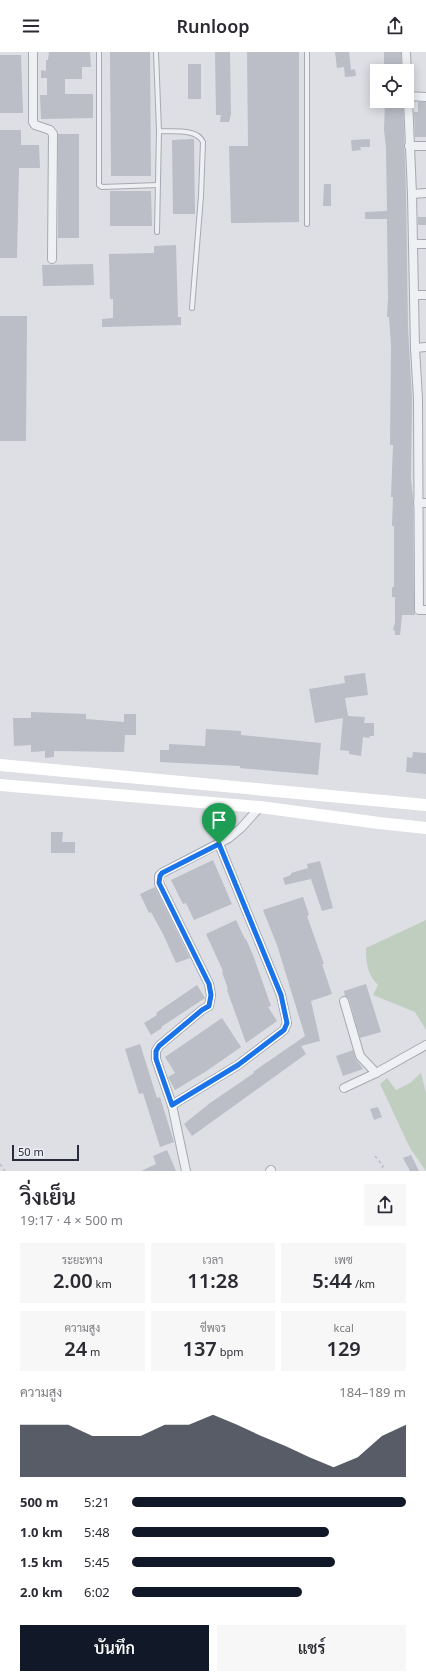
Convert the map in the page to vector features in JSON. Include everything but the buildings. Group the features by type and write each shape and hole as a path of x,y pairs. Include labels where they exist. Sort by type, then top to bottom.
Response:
{"main road":[{"path":"0,766 426,805"},
{"path":"0,785 260,807 426,828"},
{"path":"379,823 381,802"}],"street":[{"path":"33,52 33,122 35,125 50,130 53,134 52,259"},
{"path":"406,52 407,64"},
{"path":"414,96 426,97"},
{"path":"408,108 412,194 415,348 422,398 422,556 419,610 426,610"},
{"path":"409,146 426,146"},
{"path":"412,194 426,193"},
{"path":"413,244 426,244"},
{"path":"414,296 426,295"},
{"path":"415,348 426,348"},
{"path":"186,1171 172,1105 156,1059 156,1051 159,1046 202,1010 209,1006 211,995 209,984 159,883 160,876 162,873 229,838 241,828 260,807"},
{"path":"172,1105 238,1065 284,1030 287,1023 281,995 219,844"},
{"path":"344,1000 360,1056 376,1073"},
{"path":"344,1088 376,1073 426,1045"}],"lane":[{"path":"99,52 99,185 102,187 158,186"},
{"path":"156,52 159,131 157,232"},
{"path":"306,52 307,224"},
{"path":"159,131 194,133 201,137 203,142 201,196 192,308"}],"path":[{"path":"375,1156 383,1166 382,1171"},
{"path":"0,1164 5,1171"}],"green space":[{"path":"426,920 426,1030 415,1012 373,995 378,985 371,977 369,972 366,959 366,948"},
{"path":"421,1073 426,1093 426,1171 410,1148 380,1084 387,1078 396,1090 410,1083"}],"route":[{"path":"219,844 281,995 287,1023 284,1030 238,1065 172,1105 156,1059 156,1051 159,1046 202,1010 209,1006 211,995 209,984 159,883 160,876 162,873 219,844"}]}
